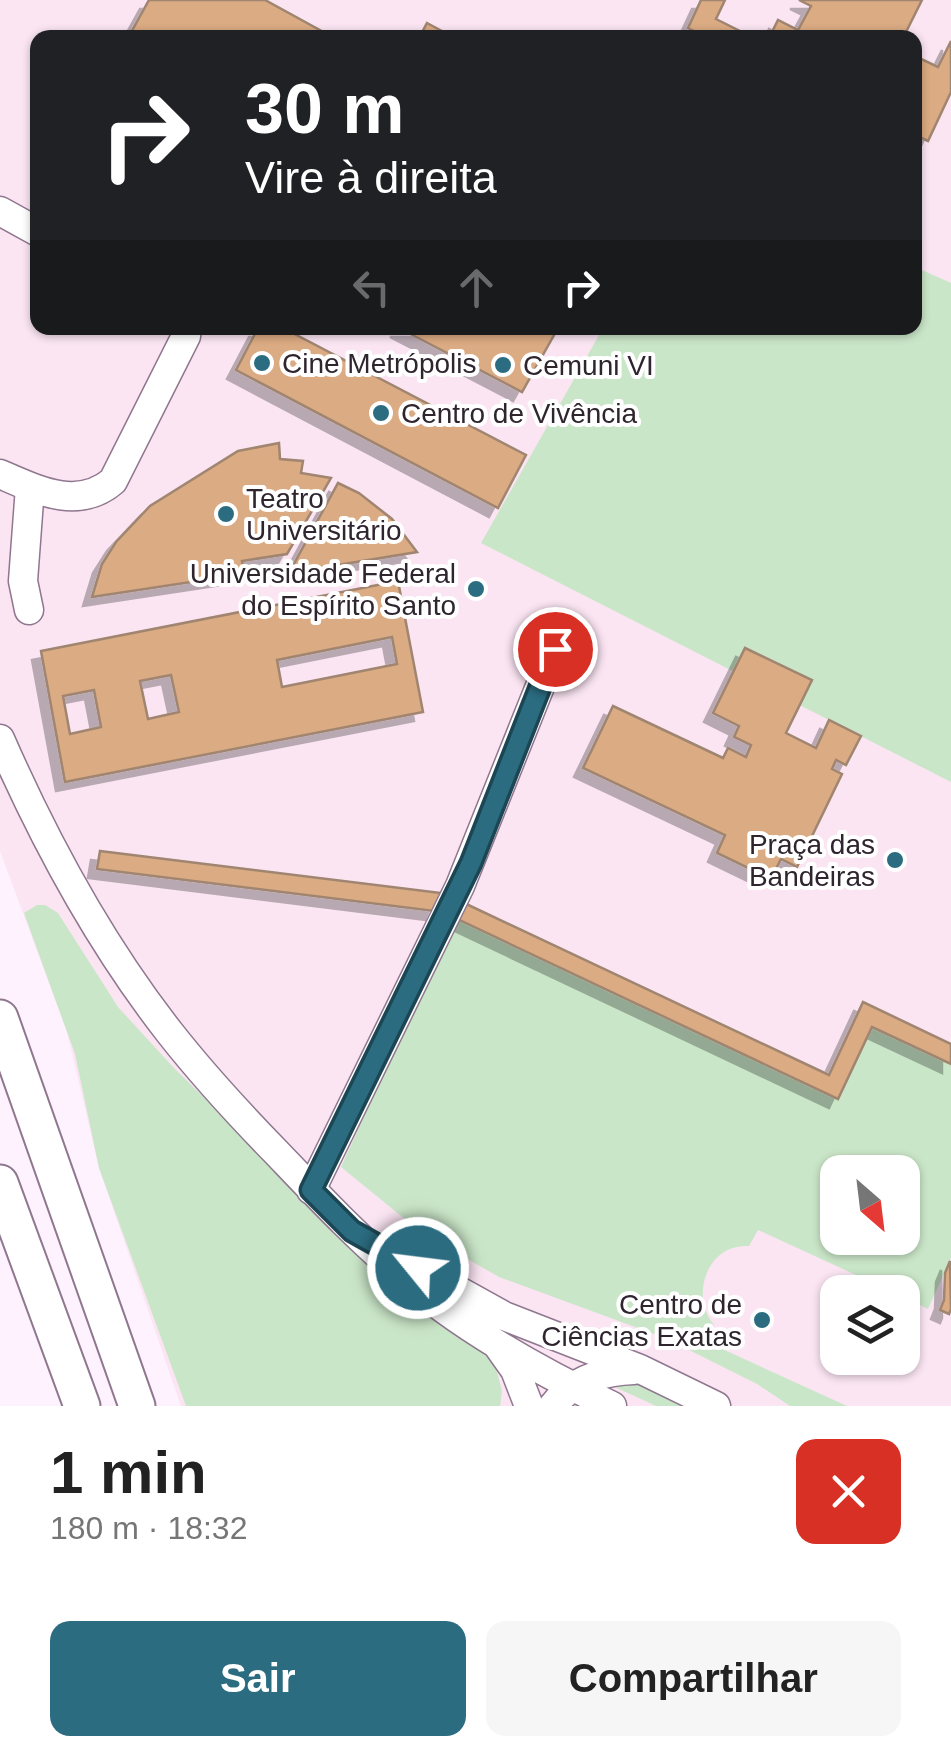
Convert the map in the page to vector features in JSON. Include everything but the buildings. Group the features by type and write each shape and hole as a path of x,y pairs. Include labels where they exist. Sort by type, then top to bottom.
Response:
{"main road":[{"path":"0,1018 137,1406"},
{"path":"3,1202 82,1406"}],"street":[{"path":"0,211 30,228"},
{"path":"0,474 57,495 89,496 113,481 186,335"},
{"path":"29,610 12,585 30,486"},
{"path":"311,1190 467,870 555,649"},
{"path":"0,739 38,820 146,1001 194,1062 311,1190 409,1282 494,1341 562,1396 612,1406"},
{"path":"352,1231 504,1316 640,1369 716,1406"},
{"path":"494,1341 514,1370 529,1406"},
{"path":"562,1396 612,1370 640,1369"}],"shaded area":[{"name":"Universidade Federal do Espírito Santo","path":"0,0 951,0 951,1406 181,1406 99,1168 67,1032 0,851"}],"green space":[{"path":"922,270 951,283 951,782 481,543 599,335 922,335"},
{"path":"37,905 58,913 118,1007 174,1068 327,1218 461,1321 495,1364 502,1391 500,1406 186,1406 99,1168 75,1054 24,913"},
{"path":"455,918 837,1098 872,1027 951,1064 951,1258 928,1309 920,1305 920,1275 856,1275 758,1230 749,1246 735,1247 713,1262 703,1286 703,1300 714,1325 707,1342 847,1406 790,1406 757,1384 665,1338 499,1277 422,1233 341,1167"},
{"path":"632,1379 692,1406 656,1406 606,1383"}],"place":[{"name":"Cine Metrópolis","path":"262,363"},
{"name":"Cemuni VI","path":"503,365"},
{"name":"Centro de Vivência","path":"381,413"},
{"name":"Teatro Universitário","path":"226,514"},
{"name":"Universidade Federal do Espírito Santo","path":"476,589"},
{"name":"Praça das Bandeiras","path":"895,860"},
{"name":"Centro de Ciências Exatas","path":"762,1320"}],"route":[{"path":"418,1268 352,1231 311,1190 471,863 555,649"}]}
